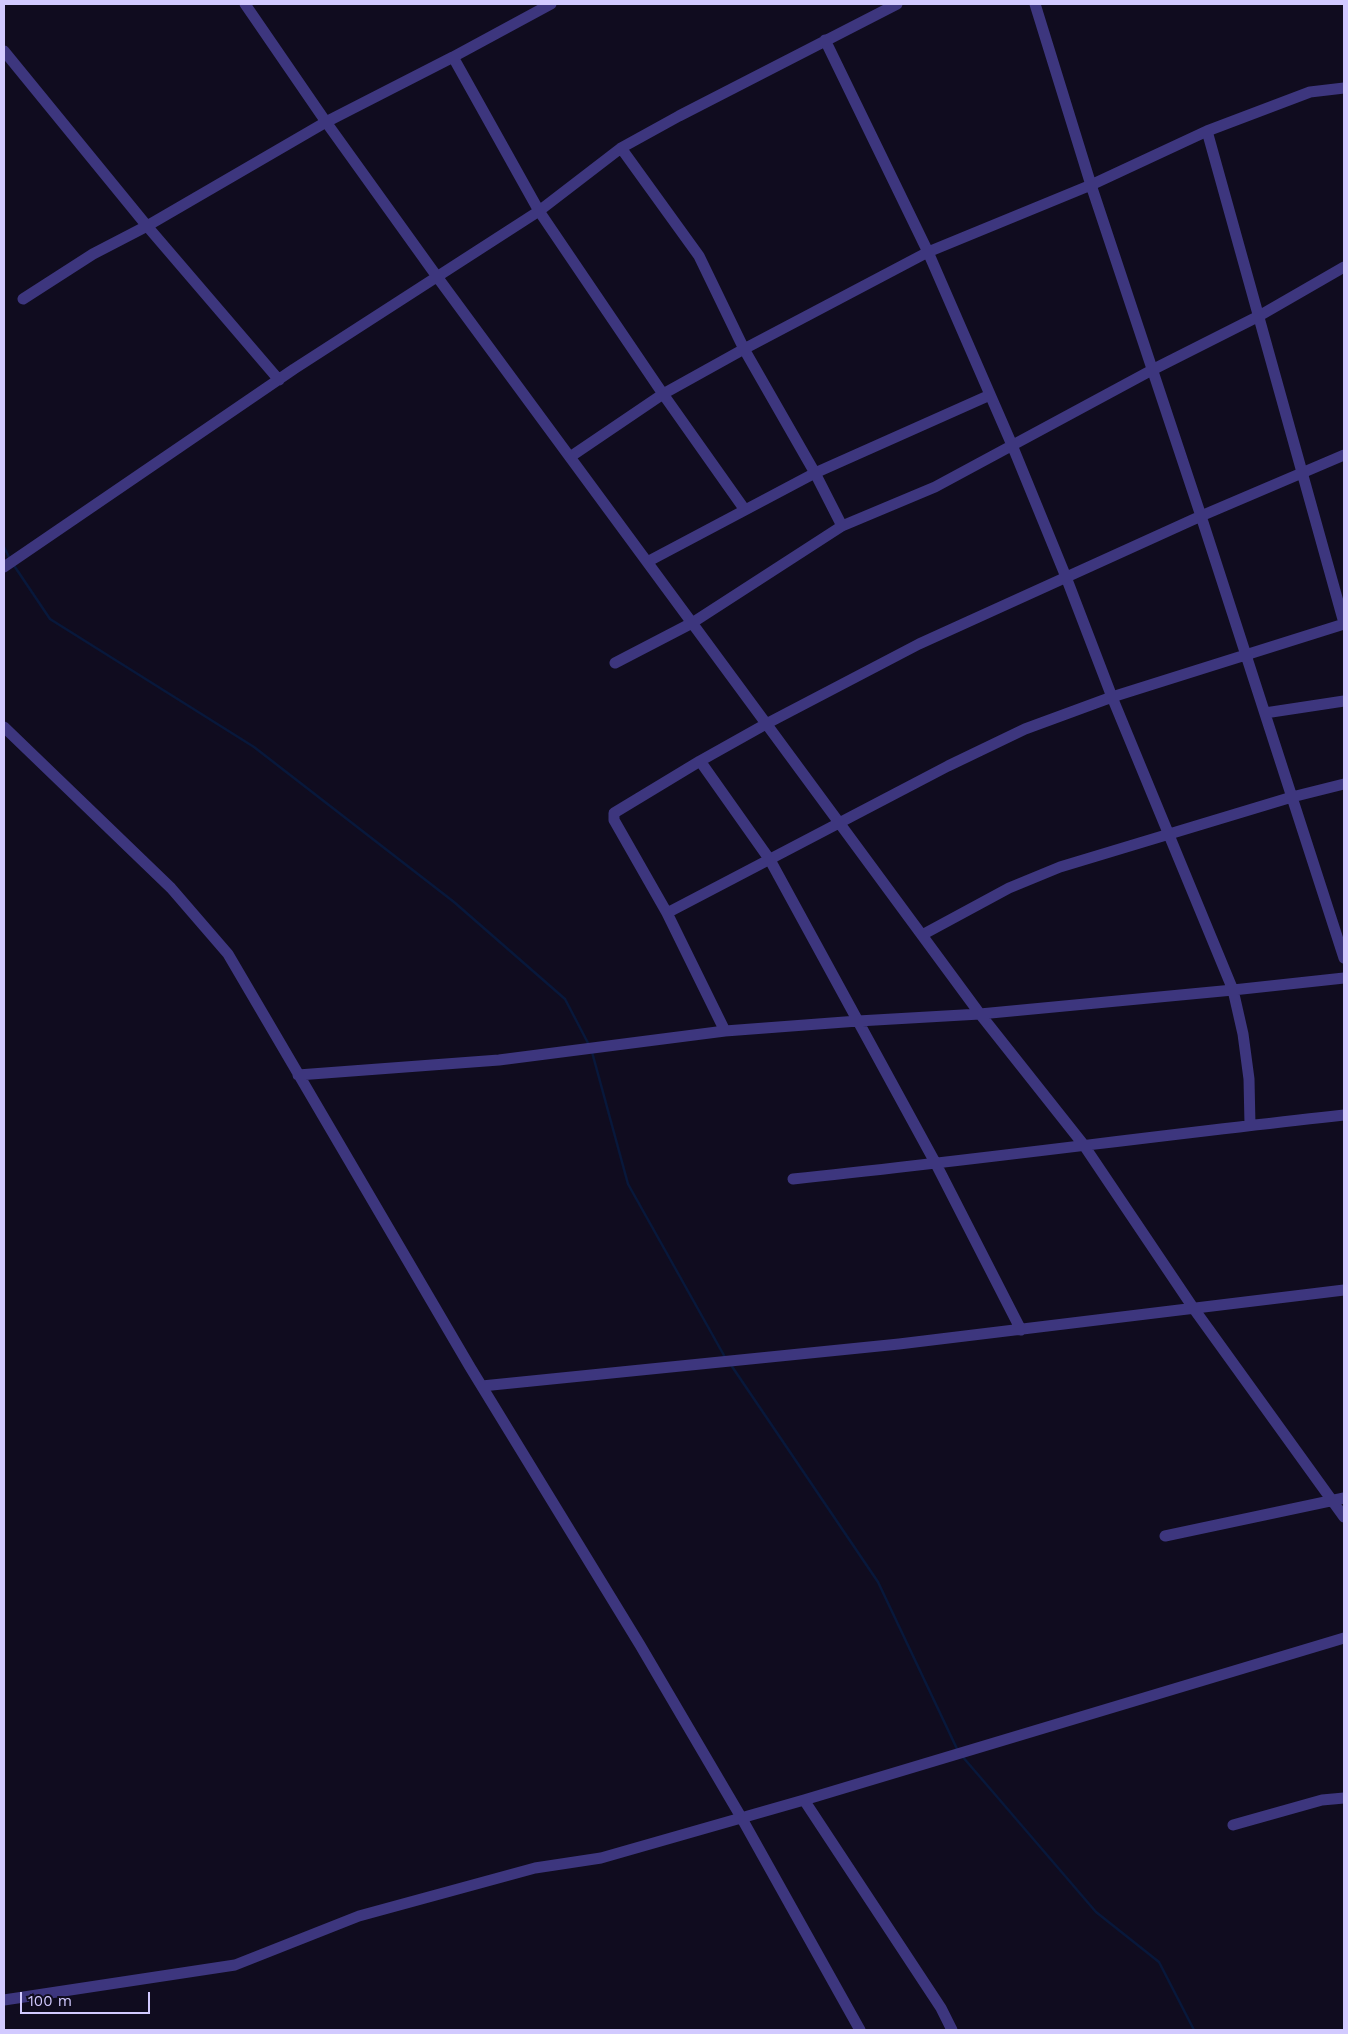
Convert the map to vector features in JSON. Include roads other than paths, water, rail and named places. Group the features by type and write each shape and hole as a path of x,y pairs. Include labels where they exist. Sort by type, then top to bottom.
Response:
{"street":[{"path":"245,4 326,122 438,278 922,936 980,1014 1084,1144 1194,1309 1344,1517"},
{"path":"23,299 93,254 147,226 326,122 551,4"},
{"path":"4,567 279,380 539,212 621,148 679,116 897,4"},
{"path":"1035,4 1091,185 1201,516 1344,958"},
{"path":"825,40 928,252 1012,445 1066,577 1112,697 1233,990 1243,1034 1248,1070 1250,1126"},
{"path":"4,51 147,226 279,380"},
{"path":"453,57 539,212 745,510"},
{"path":"570,457 663,394 744,348 928,252 1091,185 1207,131 1310,92 1344,88"},
{"path":"667,913 948,766 1025,729 1112,697 1344,623 1304,473 1207,131"},
{"path":"621,148 699,256 744,348 815,473 842,526"},
{"path":"615,663 692,623 842,526 935,488 1152,370 1259,316 1344,267"},
{"path":"647,562 815,473 990,395"},
{"path":"726,1031 667,913 613,816 614,813 766,724 919,644 1201,516 1344,455"},
{"path":"1265,713 1344,702"},
{"path":"4,727 171,888 228,954 482,1386 640,1645 741,1817 860,2030"},
{"path":"700,761 770,860 936,1164 1021,1330"},
{"path":"922,936 1009,888 1060,867 1292,797 1344,784"},
{"path":"298,1075 499,1060 726,1031 980,1014 1344,978"},
{"path":"793,1179 936,1164 1084,1144 1344,1115"},
{"path":"482,1386 899,1344 1344,1290"},
{"path":"1165,1536 1344,1498"},
{"path":"4,2000 235,1965 359,1916 535,1868 601,1858 804,1800 1344,1638"},
{"path":"1233,1825 1322,1800 1344,1798"},
{"path":"804,1800 941,2008 952,2030"}],"waterway":[{"path":"4,547 10,559"},
{"path":"13,564 50,619 254,747 454,902 565,999 589,1045"},
{"path":"592,1052 628,1184 726,1359"},
{"path":"731,1365 878,1582 958,1751"},
{"path":"962,1756 1096,1912 1159,1962 1194,2030"}]}
